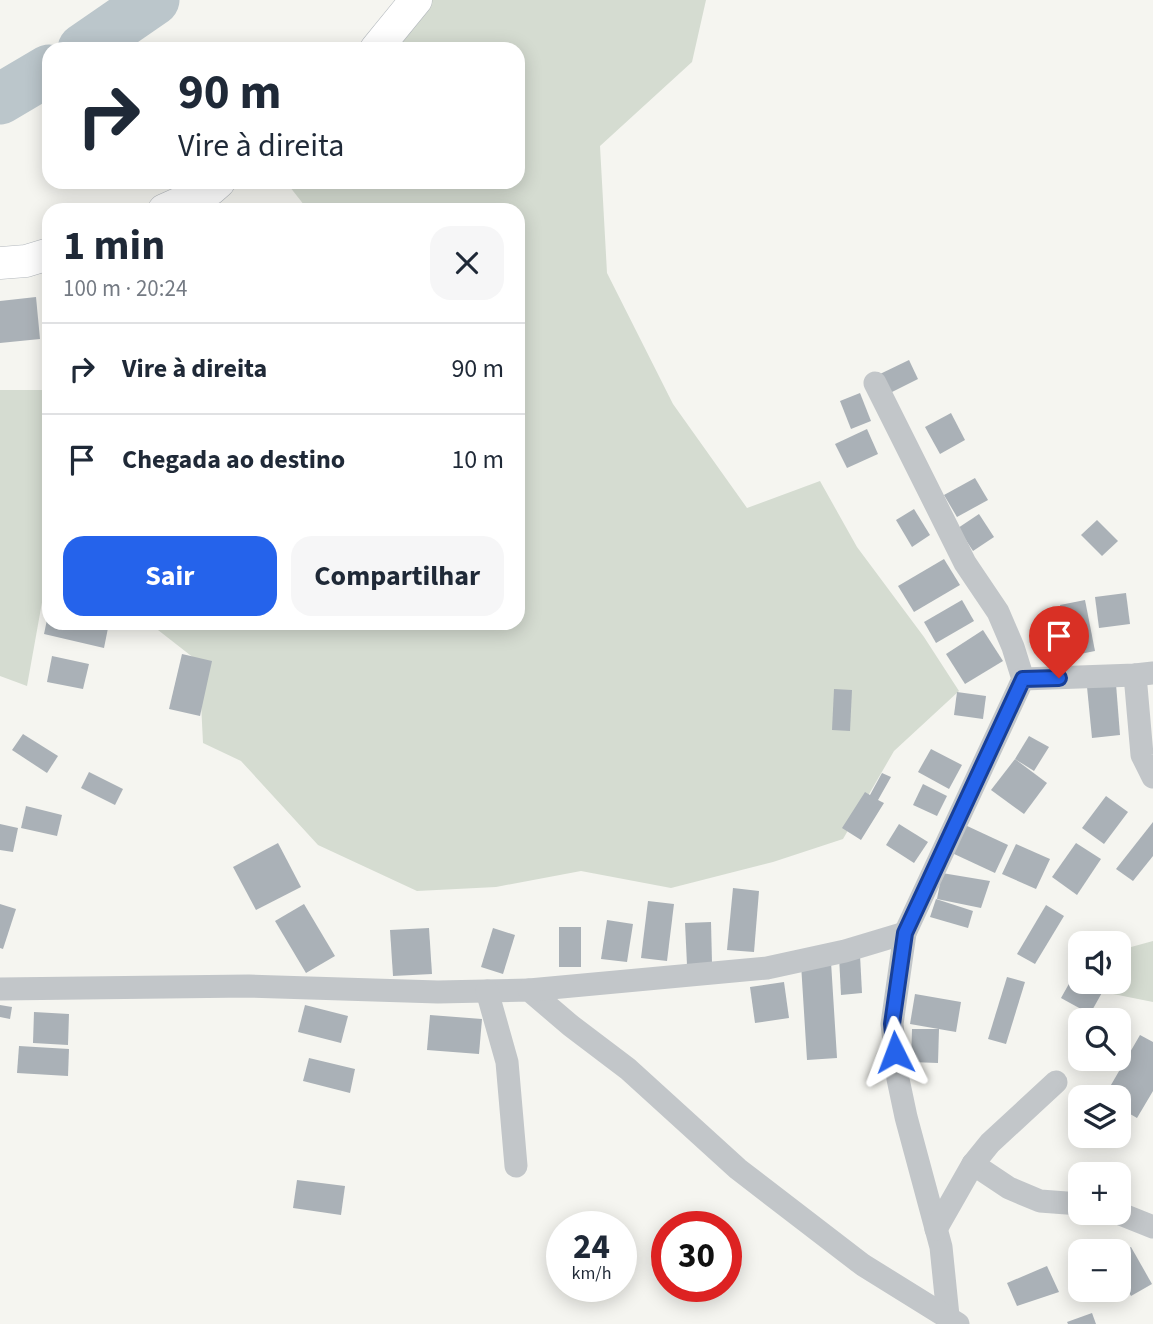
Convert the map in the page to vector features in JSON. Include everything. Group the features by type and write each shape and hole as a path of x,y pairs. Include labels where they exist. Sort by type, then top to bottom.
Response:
{"main road":[{"path":"382,42 416,0"},
{"path":"180,203 211,189"},
{"path":"0,263 26,261 42,256"}],"street":[{"path":"875,383 965,563 998,612 1023,679 905,933 892,1024 898,1080 941,1247 953,1320"},
{"path":"1023,679 1144,674 1142,755 1153,777"},
{"path":"0,989 249,986 438,992 529,990 767,968 845,951 905,933"},
{"path":"529,990 628,1069 738,1169 863,1265 953,1320"},
{"path":"487,991 506,1062 516,1166"},
{"path":"936,1229 973,1164 990,1143 1056,1083"},
{"path":"973,1164 1009,1188 1040,1202 1068,1204"},
{"path":"1131,1218 1153,1227"}],"shaded area":[{"path":"418,0 706,0 692,62 600,146 607,273 673,404 747,508 820,481 857,547 924,637 959,691 894,751 843,839 773,862 671,888 581,871 496,887 417,891 318,845 241,761 203,743 199,662 158,630 525,630 525,203 302,203 292,189 525,189 525,42 397,42"},
{"path":"0,390 42,390 42,602 27,686 0,676"},
{"path":"1153,941 1153,1002 1113,994 1131,994 1131,947"}],"building":[{"path":"36,297 40,339 0,343 0,301"},
{"path":"909,360 918,379 890,393 880,374"},
{"path":"860,393 871,421 851,429 840,401"},
{"path":"951,413 965,440 940,454 925,427"},
{"path":"867,429 878,454 847,468 835,444"},
{"path":"975,478 988,500 957,517 944,495"},
{"path":"914,509 930,535 912,547 896,520"},
{"path":"979,514 994,537 973,551 958,528"},
{"path":"1097,520 1118,541 1102,556 1081,535"},
{"path":"944,559 960,585 914,612 898,586"},
{"path":"1126,593 1130,624 1099,628 1095,597"},
{"path":"962,600 974,621 936,643 924,622"},
{"path":"1085,600 1095,651 1070,656 1060,605"},
{"path":"45,630 108,630 104,648 44,634"},
{"path":"983,630 1003,661 965,684 946,654"},
{"path":"182,654 212,661 200,716 169,709"},
{"path":"52,656 89,664 83,689 47,682"},
{"path":"1116,684 1120,735 1092,738 1087,687"},
{"path":"834,689 852,690 850,731 832,730"},
{"path":"957,692 986,696 983,719 954,715"},
{"path":"23,734 58,756 47,773 12,750"},
{"path":"1029,736 1049,747 1034,771 1015,759"},
{"path":"931,749 962,765 949,789 918,772"},
{"path":"1015,759 1047,783 1024,814 991,790"},
{"path":"89,772 123,789 115,805 81,788"},
{"path":"882,773 891,777 878,800 884,803 861,840 842,828 865,792 870,795"},
{"path":"923,784 947,796 937,816 913,805"},
{"path":"1106,796 1128,812 1104,844 1082,828"},
{"path":"26,806 62,815 57,836 21,828"},
{"path":"1153,822 1153,856 1133,881 1116,869"},
{"path":"0,824 18,828 13,852 0,850"},
{"path":"899,824 928,842 914,863 886,845"},
{"path":"965,825 1008,845 995,873 952,853"},
{"path":"278,843 301,887 256,910 233,867"},
{"path":"1076,843 1101,859 1077,895 1052,877"},
{"path":"1016,844 1050,859 1036,889 1002,874"},
{"path":"942,873 990,881 981,908 937,899"},
{"path":"733,888 759,891 754,952 727,950"},
{"path":"936,899 973,911 968,928 930,917"},
{"path":"648,901 674,904 667,961 641,958"},
{"path":"0,904 16,909 3,949 0,948"},
{"path":"304,904 335,956 306,973 275,921"},
{"path":"1046,905 1064,916 1035,964 1017,954"},
{"path":"607,920 633,924 627,962 601,959"},
{"path":"711,922 712,963 687,965 685,923"},
{"path":"559,927 581,927 581,967 559,967"},
{"path":"429,928 432,974 393,976 390,930"},
{"path":"493,928 515,935 503,974 481,967"},
{"path":"860,955 862,993 841,995 839,956"},
{"path":"831,962 837,1058 807,1060 801,964"},
{"path":"1007,977 1025,982 1006,1044 988,1039"},
{"path":"784,982 789,1018 755,1023 750,987"},
{"path":"1068,985 1068,994 1101,994 1093,1008 1079,1008 1061,998"},
{"path":"915,994 961,1002 956,1032 910,1024"},
{"path":"0,1005 12,1007 10,1019 0,1017"},
{"path":"305,1005 348,1016 341,1043 298,1032"},
{"path":"34,1012 69,1014 68,1045 33,1043"},
{"path":"430,1015 482,1019 479,1054 427,1050"},
{"path":"912,1029 939,1029 938,1063 911,1062"},
{"path":"1140,1035 1153,1042 1153,1091 1137,1118 1131,1115 1131,1085 1111,1085 1119,1071 1131,1071 1131,1050"},
{"path":"19,1046 69,1049 68,1076 17,1073"},
{"path":"309,1058 355,1069 350,1093 303,1081"},
{"path":"297,1180 345,1186 341,1215 293,1208"},
{"path":"1131,1247 1152,1284 1131,1296"},
{"path":"1047,1266 1059,1292 1017,1306 1007,1283"},
{"path":"1092,1313 1096,1324 1067,1322"}],"waterway":[{"path":"93,42 154,0"},
{"path":"0,99 42,74"}],"route":[{"path":"895,1052 892,1024 905,933 1023,679 1059,678"}]}
